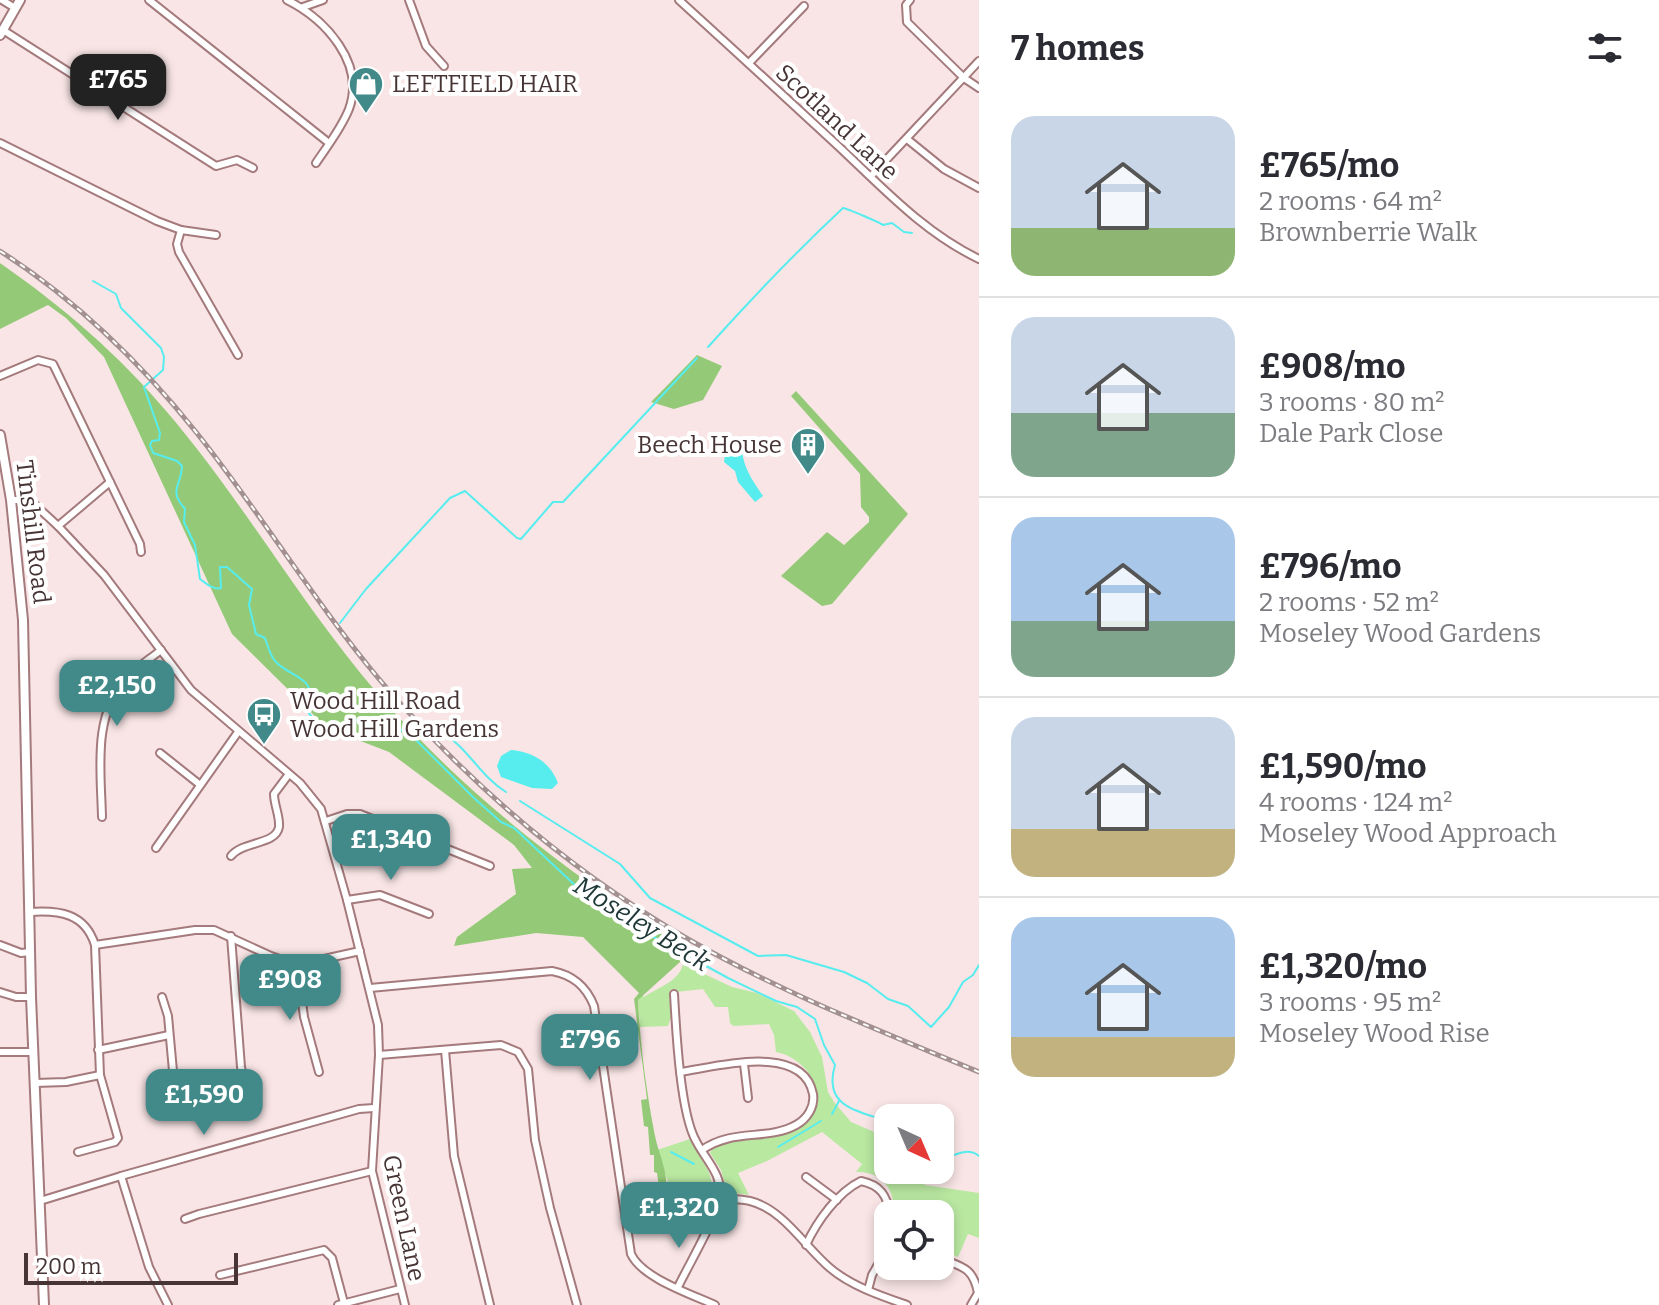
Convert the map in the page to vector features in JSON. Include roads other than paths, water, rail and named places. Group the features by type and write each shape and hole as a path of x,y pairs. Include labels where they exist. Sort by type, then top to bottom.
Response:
{"street":[{"path":"2,0 18,4 1,33 216,166 237,160 253,168"},
{"path":"149,0 329,143"},
{"path":"287,0 303,7 341,46 350,66 350,106 340,128 316,163"},
{"path":"303,7 323,0"},
{"path":"409,0 426,46 444,66"},
{"name":"Scotland Lane","path":"679,0 871,176 902,209 979,259"},
{"path":"910,0 906,5 907,22 964,78 979,88"},
{"path":"749,63 804,6"},
{"path":"871,176 979,61"},
{"path":"907,139 944,169 979,188"},
{"path":"0,143 157,221 181,230 216,235"},
{"path":"181,230 177,244 179,252 238,355"},
{"path":"0,376 38,360 53,364 140,544 141,552"},
{"name":"Tinshill Road","path":"0,435 11,500 23,620 31,997 44,1305"},
{"path":"58,526 110,482"},
{"name":"Green Lane","path":"11,500 33,503 58,526 104,575 197,697 313,797 326,821 370,988 380,1040 372,1171 405,1305"},
{"path":"102,817 104,716 121,685 161,650"},
{"path":"156,848 238,732"},
{"path":"160,753 199,784"},
{"path":"231,856 241,847 271,839 275,835 279,824 274,794 289,774"},
{"path":"326,821 347,814 360,814 490,866"},
{"path":"347,900 380,895 429,914"},
{"path":"30,912 54,911 75,917 88,929 95,945 100,1075 118,1138 115,1142 78,1152"},
{"path":"95,945 214,930 297,965 360,951"},
{"path":"212,1110 248,1100 241,1067 231,936"},
{"path":"0,945 15,951 31,952"},
{"path":"297,965 304,1017 319,1072"},
{"path":"370,988 552,971 566,974 576,981 594,1006 631,1254 640,1268 714,1305"},
{"path":"0,992 31,997"},
{"path":"674,994 680,1072 690,1124 718,1177 720,1198 678,1287"},
{"path":"162,997 168,1016 173,1071 189,1114"},
{"path":"98,1050 169,1035"},
{"path":"379,1055 501,1045 510,1047 524,1060 528,1069 535,1140 577,1305"},
{"path":"445,1050 454,1156 490,1305"},
{"path":"0,1052 34,1052"},
{"path":"680,1072 776,1062 797,1069 813,1094 809,1114 790,1128 722,1138 702,1150"},
{"path":"744,1064 748,1098"},
{"path":"35,1083 66,1082 100,1075"},
{"path":"40,1201 359,1109 374,1108"},
{"path":"185,1219 372,1171"},
{"path":"121,1176 149,1267 168,1305"},
{"path":"806,1177 837,1200"},
{"path":"806,1245 848,1187 861,1181 876,1184 887,1200"},
{"path":"720,1198 762,1205 831,1270 868,1290 907,1305"},
{"path":"220,1275 324,1250 332,1258 341,1304 400,1289"},
{"path":"954,1264 967,1269 976,1279 978,1293 971,1305"},
{"path":"868,1290 874,1273"}],"water":[{"path":"736,437 741,437 746,468 763,496 755,502 738,482 735,471 724,462 726,448"},
{"path":"511,750 540,759 558,783 552,789 532,788 501,777 497,766 501,756"}],"waterway":[{"path":"708,347 843,208 883,225 892,223 904,232 912,233"},
{"name":"Moseley Beck","path":"93,281 116,294 121,308 161,348 163,370 144,387 160,433 159,440 152,441 150,445 153,453 177,461 182,466 176,493 185,509 184,522 195,545 200,579 221,588 220,567 227,567 252,589 249,605 256,634 265,638 271,654 281,667 306,683 309,695 305,703 312,716 324,724 339,725 353,719 408,732 474,798 501,822 514,828 578,888 648,934 728,978 776,1001 797,1007 815,1019 835,1065 832,1078 837,1097 852,1109 874,1117"},
{"path":"340,623 366,589 450,498 465,491 521,539 553,502 563,502 697,358"},
{"path":"443,733 506,792"},
{"path":"520,801 620,864 650,898 758,956 786,955 844,972 867,983 888,999 908,1006 931,1027 979,965"},
{"path":"832,1114 839,1101"},
{"path":"778,1147 821,1121"},
{"path":"671,1152 694,1164"},
{"name":"Moseley Beck","path":"954,1155 970,1152 979,1156"}],"railway":[{"path":"0,251 80,311 152,381 220,462 379,679 412,717 522,822 603,884 688,939 831,1010 979,1072"}],"place":[{"name":"LEFTFIELD HAIR","path":"366,115"},
{"name":"Beech House","path":"808,476"},
{"name":"Wood Hill Road Wood Hill Gardens","path":"264,746"}]}
